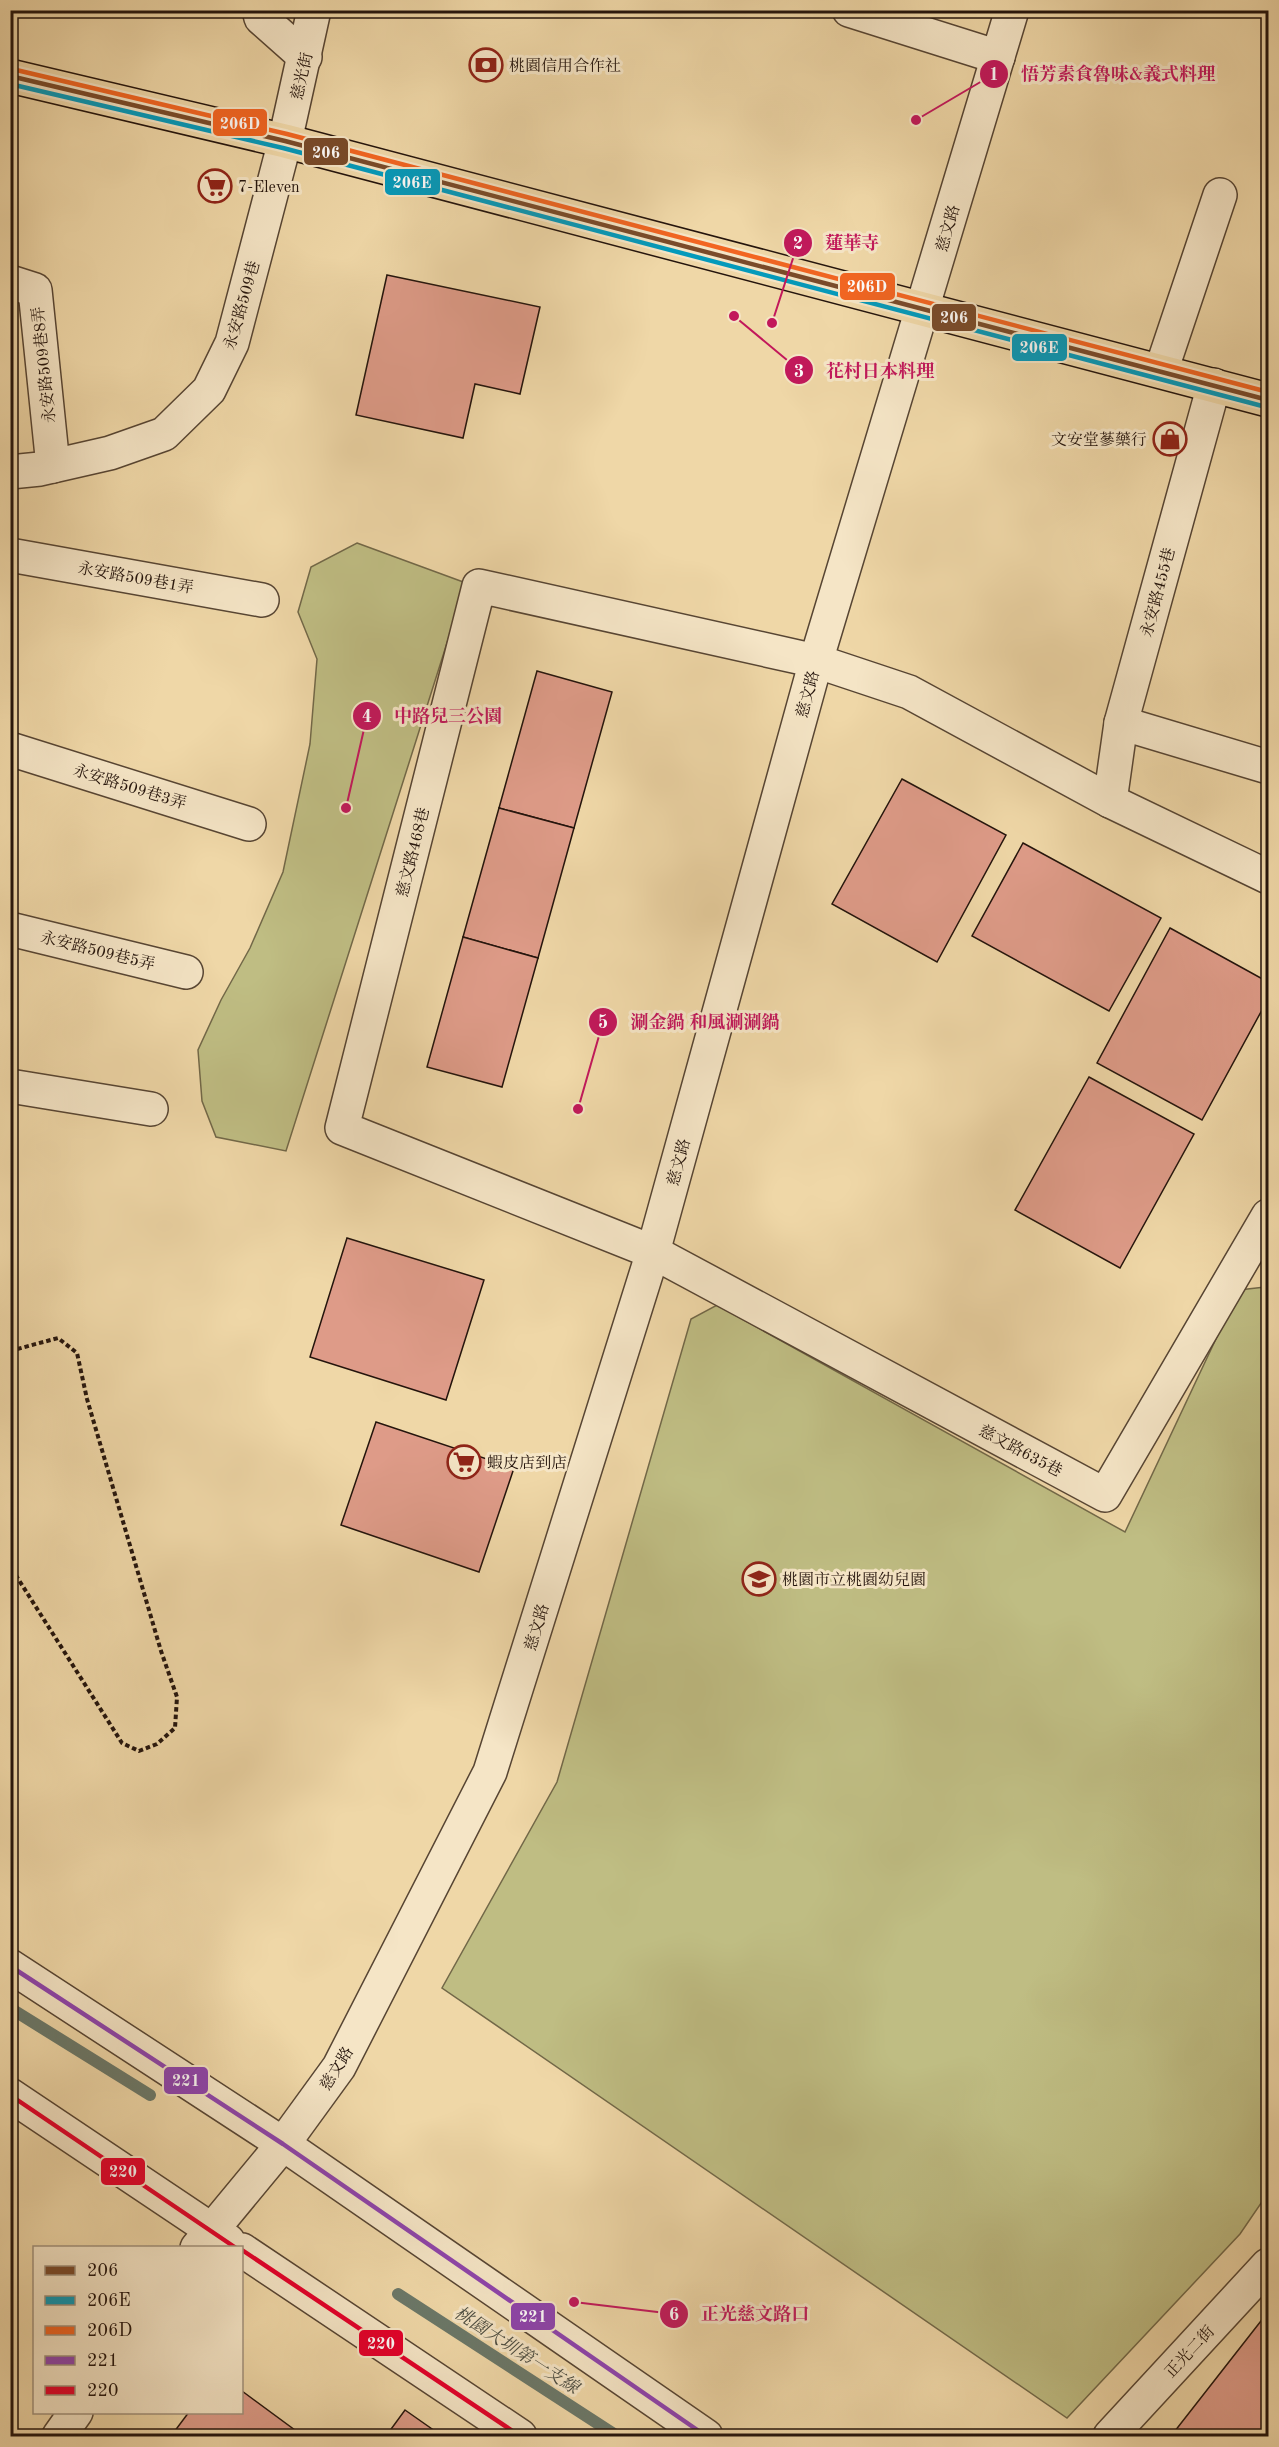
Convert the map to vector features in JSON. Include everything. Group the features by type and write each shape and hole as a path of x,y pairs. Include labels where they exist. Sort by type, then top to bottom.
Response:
{"main road":[{"path":"10,76 285,141 1269,400"}],"street":[{"path":"259,10 261,18 305,57"},
{"name":"慈光街","path":"285,141 314,10"},
{"path":"849,10 998,57"},
{"name":"慈文路","path":"204,2239 283,2144 339,2067 490,1772 653,1252 816,661 1012,10"},
{"name":"永安路509巷","path":"10,472 53,466 110,453 164,434 209,390 232,344 285,141"},
{"path":"1161,371 1220,195"},
{"name":"永安路509巷8弄","path":"10,282 35,290 53,466"},
{"name":"永安路455巷","path":"1110,801 1121,723 1214,385"},
{"name":"永安路509巷1弄","path":"10,555 262,600"},
{"name":"慈文路468巷","path":"653,1252 342,1128 479,586 816,661"},
{"path":"816,661 909,692 1110,801 1269,878"},
{"path":"1121,723 1269,767"},
{"name":"永安路509巷3弄","path":"10,749 249,824"},
{"name":"永安路509巷5弄","path":"10,928 186,972"},
{"path":"10,1086 151,1109"},
{"name":"慈文路635巷","path":"653,1252 1105,1495 1264,1235"},
{"path":"10,1966 283,2144 706,2436"},
{"path":"10,2095 204,2239 233,2246"},
{"path":"243,2251 520,2436"},
{"name":"正光二街","path":"1110,2436 1269,2265"},
{"path":"59,2436 75,2414"}],"path":[{"path":"10,1351 58,1338 78,1353 91,1410 161,1651 177,1697 175,1728 157,1744 139,1751 122,1743 10,1566"}],"shaded area":[{"path":"357,543 466,583 286,1151 216,1137 202,1101 198,1050 221,1000 250,948 283,872 310,744 317,659 298,612 311,567"},
{"path":"1265,1287 1268,1289 1268,2193 1240,2234 1067,2418 442,1988 557,1782 691,1319 717,1305 1125,1532 1239,1290"}],"building":[{"path":"387,275 540,307 520,394 475,384 463,438 356,415"},
{"path":"537,671 612,692 574,828 499,808"},
{"path":"902,779 1006,835 937,962 832,904"},
{"path":"499,808 574,828 538,958 463,937"},
{"path":"1023,843 1161,918 1109,1011 972,936"},
{"path":"1170,928 1268,982 1268,999 1202,1120 1097,1063"},
{"path":"463,937 538,958 502,1087 427,1067"},
{"path":"1089,1077 1194,1134 1120,1268 1015,1210"},
{"path":"347,1238 484,1280 446,1400 310,1357"},
{"path":"376,1422 514,1468 479,1572 341,1525"},
{"path":"1268,2312 1268,2436 1171,2436"},
{"path":"243,2392 303,2436 171,2436 188,2414 243,2414"},
{"path":"405,2410 442,2436 386,2436"}],"waterway":[{"path":"10,2008 150,2095"},
{"name":"桃園大圳第一支線","path":"398,2294 617,2436"}],"transit line":[{"name":"206D","path":"12,69 287,134 1268,392"},
{"name":"206","path":"10,76 285,141 1268,400"},
{"name":"206E","path":"10,84 283,148 1266,407"},
{"name":"221","path":"10,1966 283,2144 706,2436"},
{"name":"220","path":"10,2095 233,2246"},
{"name":"220","path":"243,2251 520,2436"}],"place":[{"name":"桃園信用合作社","path":"486,65"},
{"name":"悟芳素食魯味&義式料理","path":"916,120"},
{"name":"7-Eleven","path":"215,186"},
{"name":"花村日本料理","path":"734,316"},
{"name":"蓮華寺","path":"772,323"},
{"name":"文安堂蔘藥行","path":"1170,439"},
{"name":"中路兒三公園","path":"346,808"},
{"name":"涮金鍋 和風涮涮鍋","path":"578,1109"},
{"name":"蝦皮店到店","path":"464,1462"},
{"name":"桃園市立桃園幼兒園","path":"759,1579"},
{"name":"正光慈文路口","path":"574,2302"}]}
